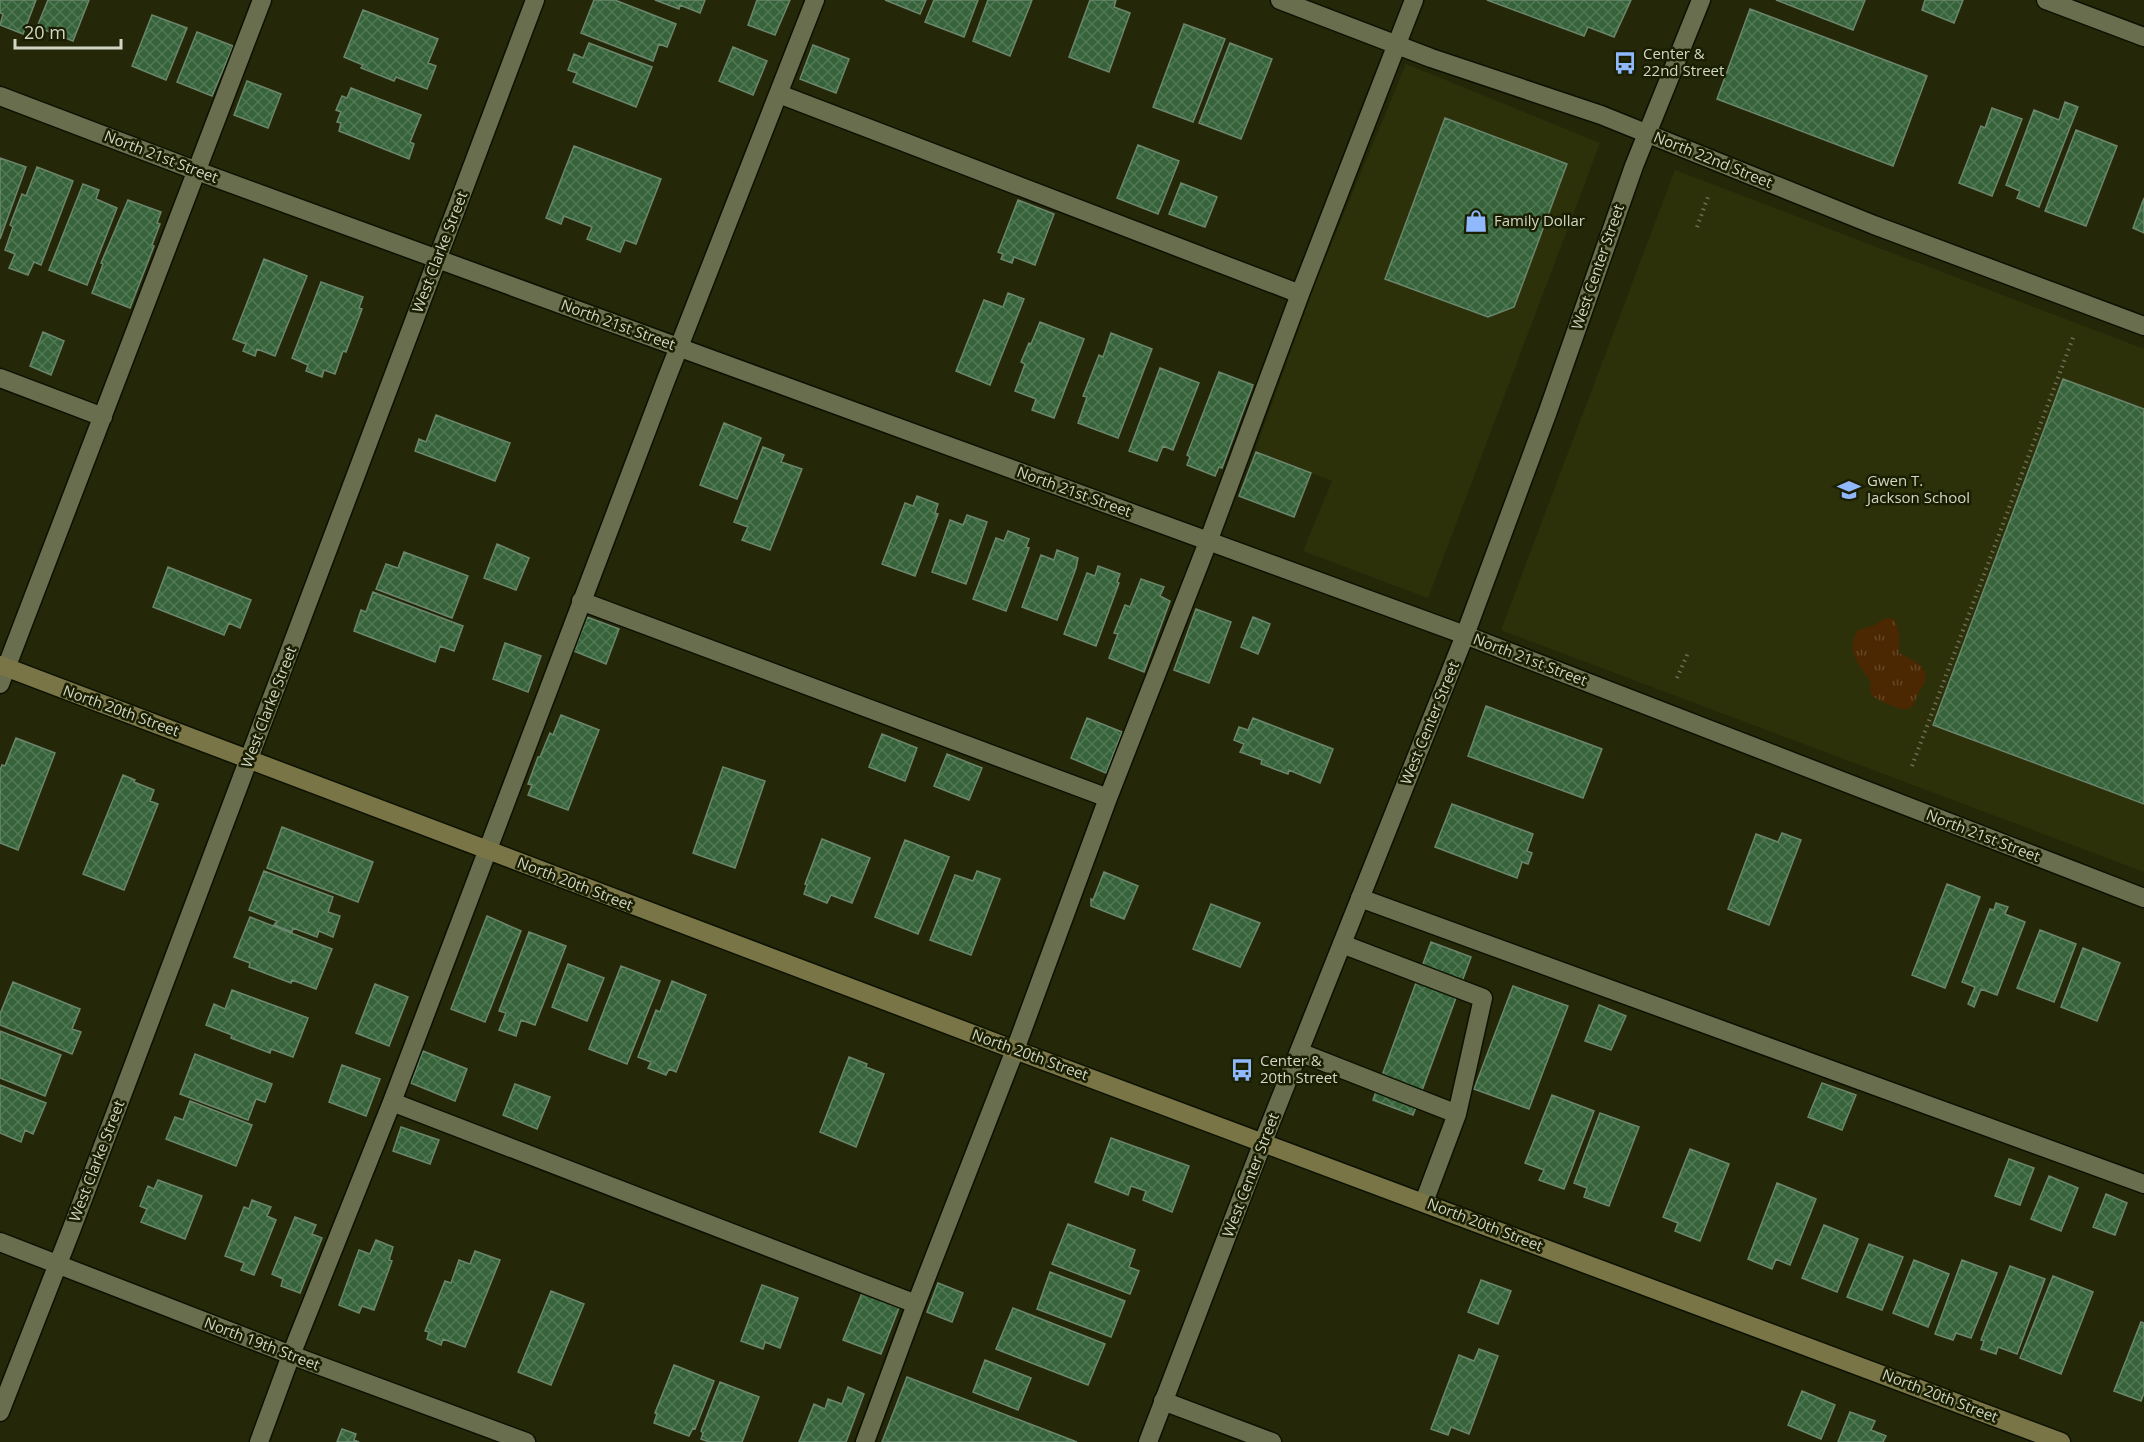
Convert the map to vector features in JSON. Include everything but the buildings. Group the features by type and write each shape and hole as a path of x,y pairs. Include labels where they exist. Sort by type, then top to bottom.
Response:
{"main road":[{"name":"North 20th Street","path":"2,672 249,759 1015,1050 2061,1442"}],"street":[{"path":"2,672 103,417 262,0"},
{"name":"West Clarke Street","path":"0,1413 535,0"},
{"path":"259,1442 815,0"},
{"name":"North 22nd Street","path":"1280,0 1397,45 1601,115 1874,225 2144,326"},
{"path":"865,1442 1015,1050 1108,798 1414,0"},
{"name":"West Center Street","path":"1148,1442 1263,1142 1465,635 1547,414 1634,166 1701,0"},
{"path":"2046,0 2144,37"},
{"path":"779,94 1300,294"},
{"name":"North 21st Street","path":"0,96 197,171 1465,635 2144,898"},
{"path":"0,378 103,417"},
{"path":"581,602 1108,798"},
{"path":"1360,898 2144,1184"},
{"path":"1342,944 1483,998 1457,1114 1424,1202"},
{"path":"1299,1052 1457,1114"},
{"path":"392,1102 916,1304"},
{"name":"North 19th Street","path":"0,1242 291,1355 526,1442"},
{"path":"1163,1401 1272,1442"}],"path":[{"path":"1697,227 1709,194"},
{"path":"1912,766 2074,335"},
{"path":"1677,678 1688,653"}],"shaded area":[{"path":"1406,64 1600,143 1428,598 1303,551 1332,481 1255,451 1316,281"},
{"name":"Gwen T. Jackson School","path":"1675,170 2144,349 2144,872 1501,630"}],"green space":[{"path":"1888,618 1894,619 1899,632 1899,653 1918,663 1926,676 1912,707 1907,709 1895,707 1873,696 1870,691 1871,682 1853,651 1854,637 1858,630 1873,626"}],"place":[{"name":"Center & 22nd Street","path":"1625,63"},
{"name":"Family Dollar","path":"1476,221"},
{"name":"Gwen T. Jackson School","path":"1849,490"},
{"name":"Center & 20th Street","path":"1242,1070"}]}
